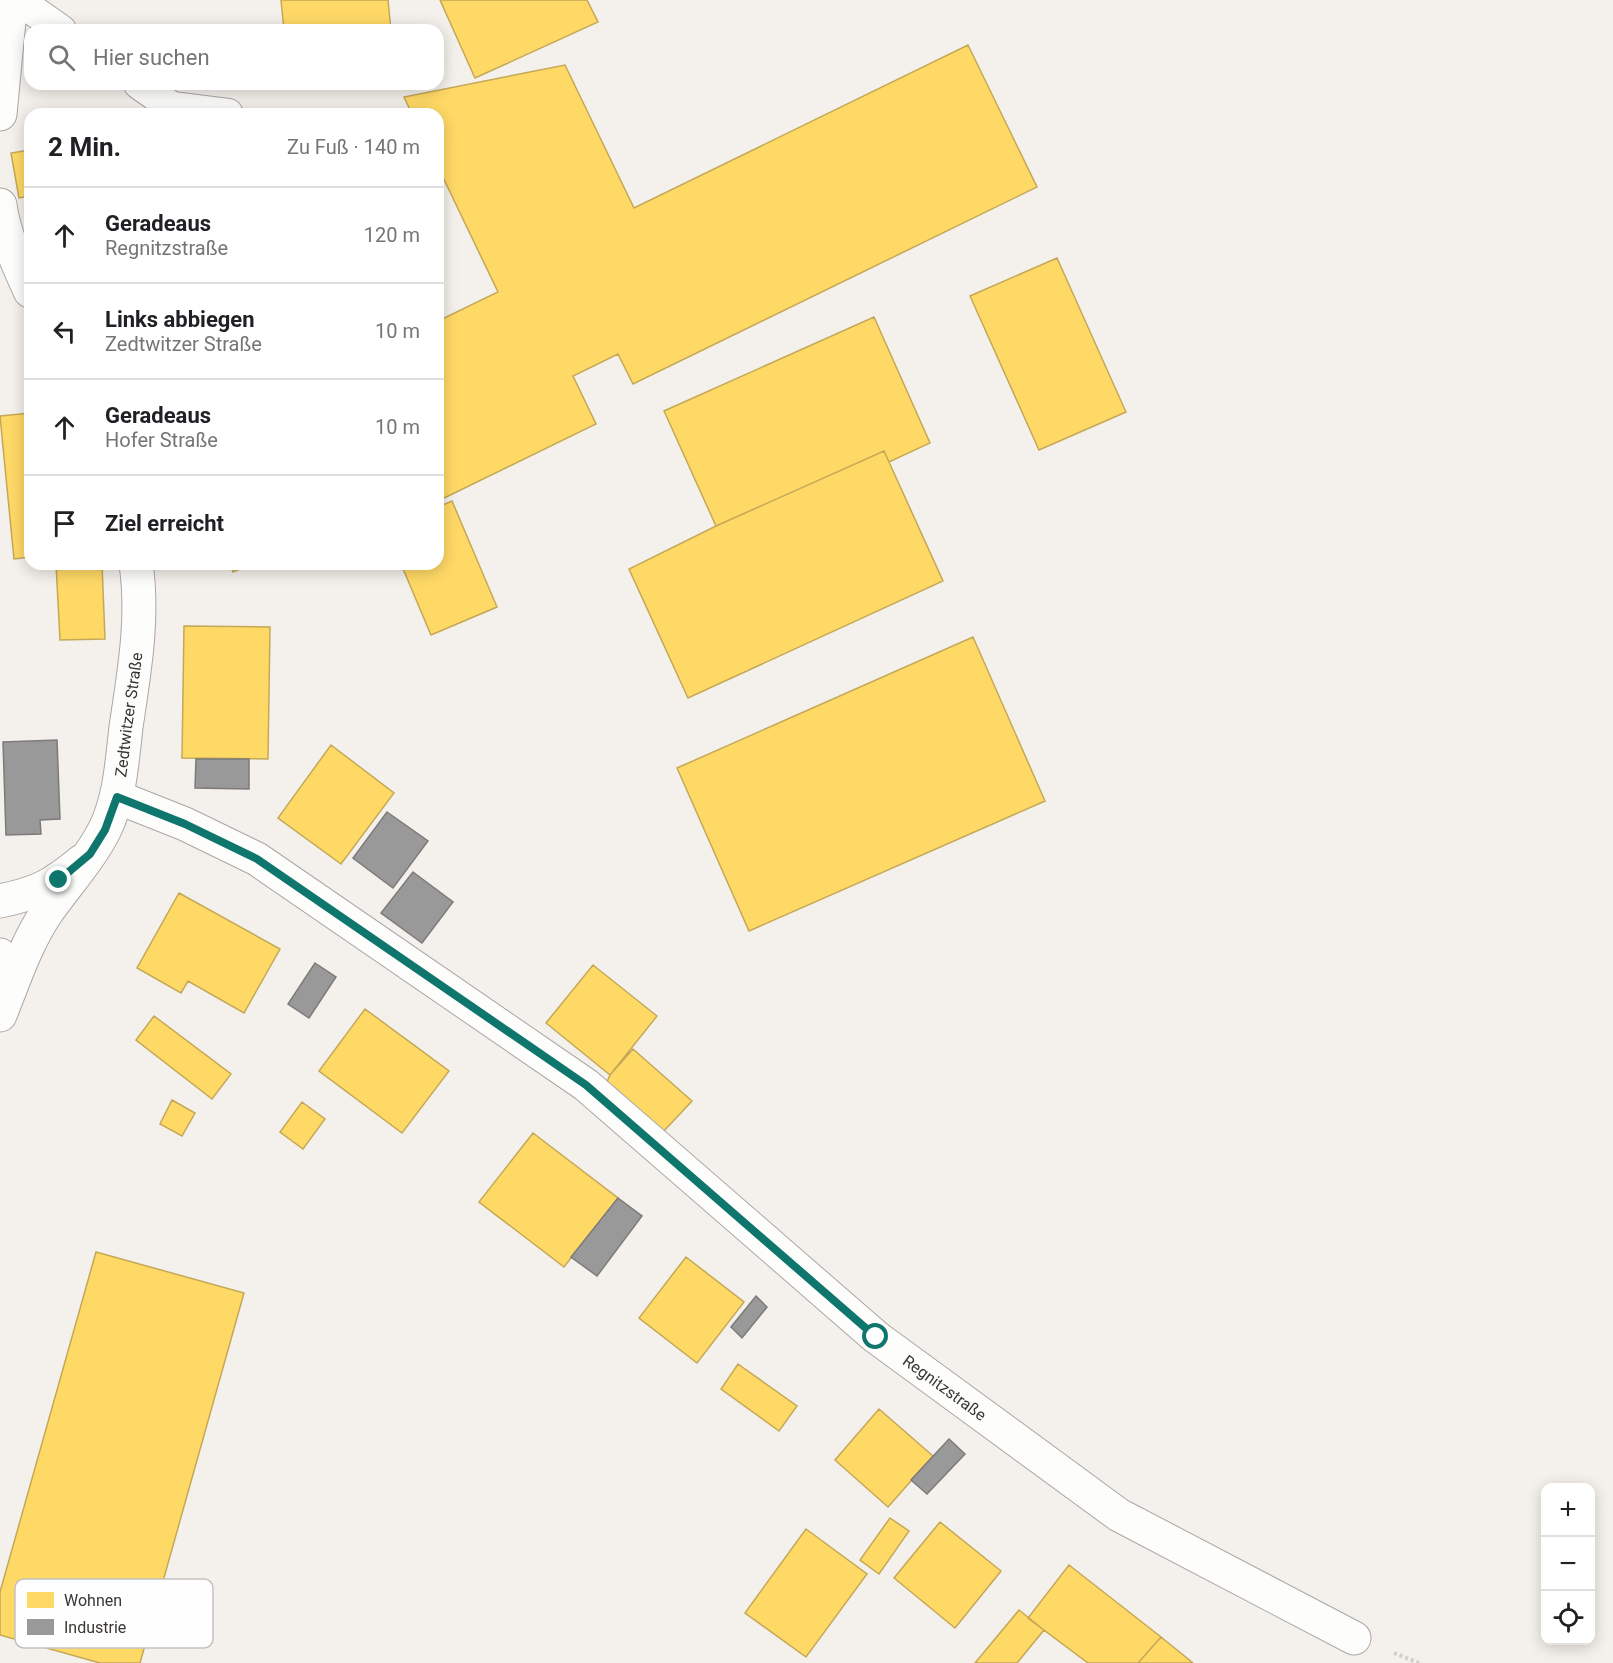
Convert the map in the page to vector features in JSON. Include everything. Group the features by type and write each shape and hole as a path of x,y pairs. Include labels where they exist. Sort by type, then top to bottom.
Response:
{"street":[{"path":"0,114 11,0"},
{"path":"0,206 2,218 24,278"},
{"name":"Zedtwitzer Straße","path":"5,1002 28,943 46,913 105,830 117,797 139,638 137,570"},
{"name":"Regnitzstraße","path":"117,797 185,824 257,859 586,1085 876,1337 1119,1515 1354,1638"},
{"path":"0,901 30,895 50,885 90,854"},
{"path":"0,955 5,1002"}],"lane":[{"path":"18,0 52,24"},
{"path":"148,90 172,107 180,108"}],"building: Wohnen":[{"path":"281,0 388,0 390,24 283,24"},
{"path":"440,0 587,0 598,22 475,78"},
{"path":"968,45 1037,187 633,384 618,354 573,376 596,424 444,498 444,318 498,292 444,180 444,108 409,108 404,97 565,65 634,208"},
{"path":"24,151 24,197 19,198 11,153"},
{"path":"1057,258 1126,412 1039,450 970,296"},
{"path":"874,317 930,443 889,462 884,451 716,526 664,411"},
{"path":"24,414 24,558 14,559 0,416"},
{"path":"884,451 943,581 688,698 629,569 716,526"},
{"path":"452,501 497,607 431,635 404,570 444,570 444,504"},
{"path":"56,570 102,570 105,639 60,640"},
{"path":"184,626 270,627 268,759 182,758"},
{"path":"973,637 1045,801 749,931 677,768"},
{"path":"331,745 394,793 341,864 278,818"},
{"path":"179,893 280,949 244,1013 188,981 181,993 137,968"},
{"path":"593,965 657,1016 610,1075 546,1023"},
{"path":"365,1009 449,1071 402,1133 319,1071"},
{"path":"154,1016 231,1074 212,1099 136,1040"},
{"path":"633,1049 692,1101 662,1133 606,1084 610,1075"},
{"path":"172,1100 195,1113 182,1136 160,1124"},
{"path":"302,1102 325,1119 303,1149 280,1132"},
{"path":"533,1133 618,1198 564,1267 479,1202"},
{"path":"96,1252 244,1293 164,1579 15,1579 15,1639 0,1635 0,1592"},
{"path":"686,1257 744,1302 697,1363 639,1318"},
{"path":"738,1364 797,1406 779,1431 721,1389"},
{"path":"879,1409 933,1456 888,1507 835,1460"},
{"path":"890,1518 909,1531 879,1574 860,1560"},
{"path":"940,1522 1001,1571 955,1628 894,1578"},
{"path":"806,1529 867,1574 806,1657 745,1613"},
{"path":"1069,1565 1161,1637 1138,1663 1088,1663 1028,1618"},
{"path":"1019,1610 1044,1630 1017,1663 975,1663"},
{"path":"1161,1637 1193,1663 1138,1663"},
{"path":"46,1648 144,1648 140,1663 100,1663"}],"building: Industrie":[{"path":"57,740 60,819 40,820 41,834 6,835 3,742"},
{"path":"196,759 249,759 249,789 195,788"},
{"path":"387,812 428,841 393,888 353,858"},
{"path":"413,872 453,902 422,943 381,913"},
{"path":"315,963 336,977 309,1018 288,1004"},
{"path":"618,1198 642,1216 597,1276 571,1257"},
{"path":"756,1296 767,1307 742,1338 731,1327"},
{"path":"949,1439 965,1454 927,1494 911,1480"}],"route":[{"path":"59,880 90,854 105,830 117,797 185,824 257,859 586,1085 876,1337"}]}
